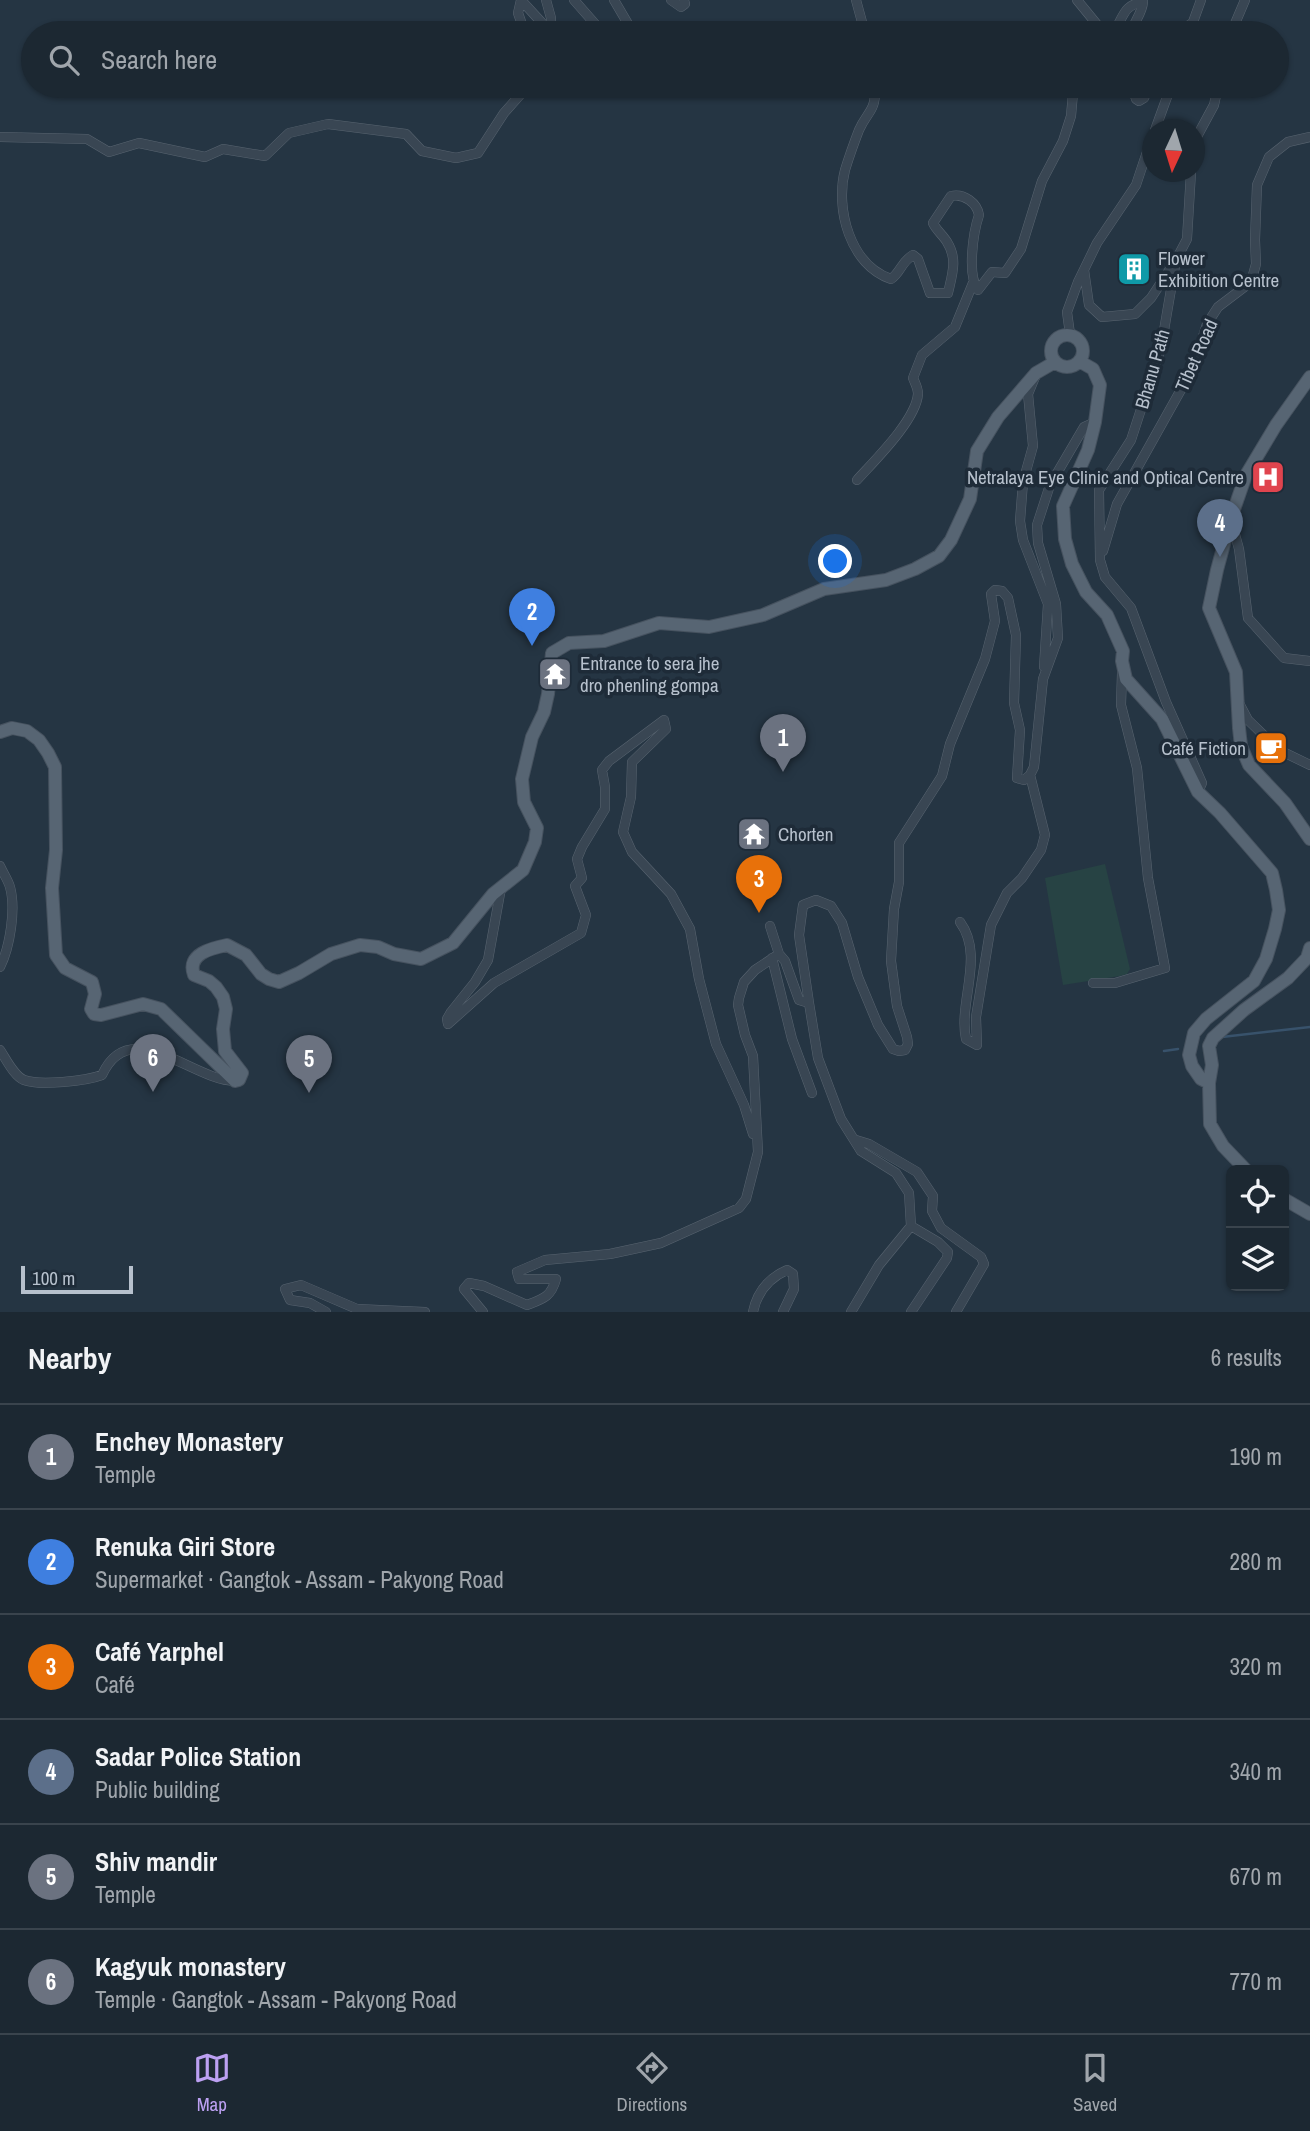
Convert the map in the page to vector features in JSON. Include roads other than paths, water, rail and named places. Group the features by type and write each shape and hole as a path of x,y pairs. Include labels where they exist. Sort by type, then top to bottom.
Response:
{"main road":[{"path":"1070,334 1077,339 1082,346 1079,361 1067,367 1055,362 1051,349 1057,338 1070,334"},
{"path":"1079,361 1093,369 1100,385 1088,450 1063,506 1065,539 1072,564 1086,592 1107,615 1123,651 1126,679 1163,719 1198,792 1272,873 1279,910 1266,959 1254,981 1206,1019 1194,1033 1189,1055 1192,1066 1201,1079 1209,1083"},
{"path":"0,732 12,727 27,731 38,740 55,767 56,850 52,888 57,955 65,968 92,982 95,994 91,1009 94,1014 101,1015 143,1004 161,1009 234,1081 239,1080 242,1073 225,1051 223,1029 226,1009 223,997 209,981 194,975 193,961 206,950 227,945 246,955 261,974 279,982 331,954 360,945 421,959 453,943 492,894 523,870 535,842 537,828 524,802 522,779 532,737 544,712 552,653 569,643 604,641 659,623 709,627 763,615 824,589 886,580 939,556 951,540 967,507 977,451 998,417 1036,373 1055,362"},
{"path":"1310,377 1276,425 1247,475 1231,518 1209,608 1236,672 1241,747 1249,765 1285,803 1310,839"},
{"path":"1241,1165 1223,1146 1210,1124 1209,1083 1212,1065 1209,1046 1213,1038 1244,1010 1288,978 1307,958 1310,948"},
{"path":"1289,1202 1310,1214"}],"street":[{"path":"521,21 518,13 521,0 540,21"},
{"path":"546,0 551,21"},
{"path":"574,0 592,21"},
{"path":"614,0 626,21"},
{"path":"671,0 681,7 685,4 684,0"},
{"path":"856,0 862,21"},
{"path":"1077,0 1094,21"},
{"path":"1193,21 1201,0"},
{"path":"1236,21 1245,0"},
{"path":"1120,21 1127,7 1143,2 1142,13 1137,21"},
{"path":"0,137 87,139 109,152 139,143 205,157 223,149 265,156 289,133 328,124 406,134 422,151 456,158 478,153 504,113 517,98"},
{"path":"858,480 893,441 916,403 918,390 913,378 922,355 955,327 973,283 972,265 979,215 978,208 964,196 955,194 933,223 953,252 954,266 948,293 930,293 918,259 913,255 905,260 897,275 891,279 881,276 867,264 853,247 845,222 843,194 844,172 860,127 873,109 874,98"},
{"path":"973,283 978,290 992,272 1005,273 1021,249 1042,180 1063,141 1072,116 1073,98"},
{"path":"1159,119 1167,98"},
{"path":"1205,123 1215,98"},
{"name":"Tibet Road","path":"1100,560 1117,504 1192,370 1207,324 1218,307 1251,282 1256,264 1257,185 1269,157 1288,142 1310,137"},
{"path":"1070,334 1067,312 1084,268 1097,243 1136,185 1142,168"},
{"name":"Bhanu Path","path":"1100,560 1099,490 1131,440 1161,348 1176,260 1187,239 1190,182"},
{"path":"1084,268 1090,305 1102,317 1135,314 1151,298 1176,260"},
{"path":"850,1312 879,1265 911,1226 909,1193 896,1173 861,1150 841,1119 818,1058 799,935 803,905 816,900 831,906 842,923 858,977 878,1024 893,1049 905,1050 908,1044 897,1006 891,961 894,909 900,881 900,843 942,776 950,744 985,659 995,621 991,594 995,590 1002,591 1008,598 1016,635 1014,703 1020,730 1017,778 1024,780 1034,767 1048,604 1023,540 1020,521 1023,482 1033,446 1028,394 1036,373"},
{"path":"1042,679 1058,638 1056,604 1038,543 1037,525 1049,485 1084,427 1095,422"},
{"path":"1231,518 1239,549 1248,618 1284,658 1310,661"},
{"path":"1023,540 1037,525"},
{"path":"1100,560 1105,577 1131,608 1166,702 1202,783 1198,792"},
{"path":"1093,984 1115,983 1165,968 1149,878 1138,768 1121,705 1122,661"},
{"path":"1238,702 1248,720 1279,750 1310,765"},
{"path":"501,888 488,960 475,982 451,1012 447,1024 494,983 581,933 586,915 575,886 582,878 577,859 605,809 602,770 609,761 664,720 666,729 632,762 631,797 623,832 632,852 671,894 690,929 699,979 716,1044 744,1105 758,1152"},
{"path":"960,922 967,937 970,959 964,1030 966,1039 977,1045 976,1017 991,925 1007,893 1022,878 1041,850 1045,835 1030,775"},
{"path":"0,866 10,888 11,915 7,953 0,967"},
{"path":"770,926 792,1039 812,1093"},
{"path":"776,956 785,961 799,1000 809,1003"},
{"path":"483,1312 464,1289 469,1283 484,1286 527,1305 543,1300 553,1290 556,1279 519,1279 517,1272 545,1260 610,1254 661,1244 739,1208 746,1199 758,1152 753,1056 738,1005 744,982 755,970 776,956"},
{"path":"0,1050 23,1080 62,1082 93,1079 102,1074 117,1054 130,1049 150,1050 225,1081 234,1081"},
{"path":"856,1140 869,1144 918,1172 933,1196 932,1211 941,1228 981,1257 984,1264 956,1312"},
{"path":"911,1226 938,1242 948,1252 947,1258 911,1312"},
{"path":"753,1312 765,1284 775,1275 787,1270 793,1274 794,1289 783,1312"},
{"path":"326,1312 310,1303 290,1300 285,1289 301,1284 357,1309 425,1312"}],"waterway":[{"path":"1222,1037 1310,1027"},
{"path":"1164,1051 1178,1049"}],"place":[{"name":"Flower Exhibition Centre","path":"1134,269"},
{"name":"Netralaya Eye Clinic and Optical Centre","path":"1268,477"},
{"name":"Sadar Police Station","path":"1220,557"},
{"name":"Renuka Giri Store","path":"532,646"},
{"name":"Entrance to sera jhe dro phenling gompa","path":"555,674"},
{"name":"Café Fiction","path":"1271,748"},
{"name":"Enchey Monastery","path":"783,772"},
{"name":"Chorten","path":"754,834"},
{"name":"Café Yarphel","path":"759,913"},
{"name":"Kagyuk monastery","path":"153,1092"},
{"name":"Shiv mandir","path":"309,1093"}]}
